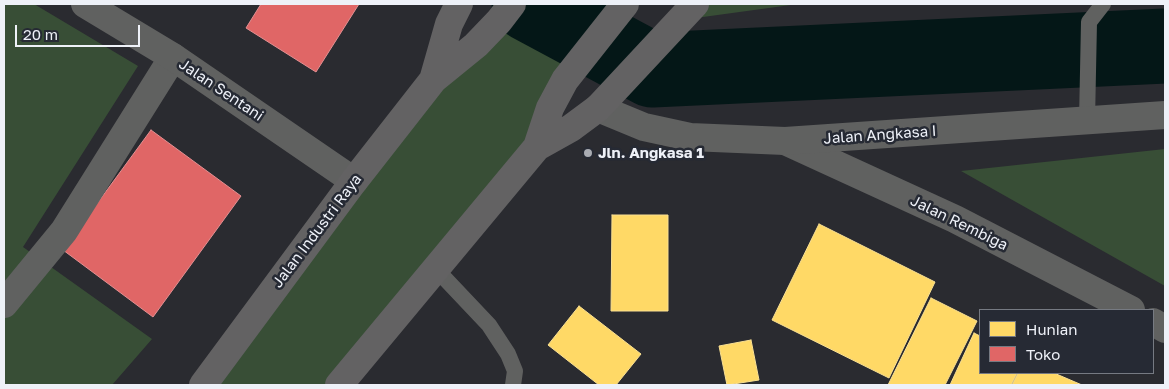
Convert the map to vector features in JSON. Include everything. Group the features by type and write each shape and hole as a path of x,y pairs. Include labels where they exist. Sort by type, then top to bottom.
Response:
{"main road":[{"name":"Jalan Industri Raya","path":"433,80 449,24 460,4"},
{"path":"537,147 550,108 564,80 626,4"},
{"path":"339,385 537,147 571,128 598,108 688,12"},
{"name":"Jalan Industri Raya","path":"203,385 354,181 433,80 476,45 505,13"}],"street":[{"name":"Jalan Sentani","path":"85,4 173,57 354,181"},
{"path":"4,304 64,231 173,57"},
{"name":"Jalan Angkasa I","path":"598,108 644,127 690,137 785,141 1165,115"},
{"name":"Jalan Rembiga","path":"785,141 955,219 1129,309"},
{"path":"1154,323 1165,329"}],"lane":[{"path":"1087,121 1089,25 1103,4"},
{"path":"436,269 489,324 508,354 515,371 513,385"}],"green space":[{"path":"4,4 34,4 138,66 23,247 152,339 112,385 4,385"},
{"path":"512,4 625,4 550,108 339,385 203,385"},
{"path":"695,4 798,4 681,20"},
{"path":"1165,149 1165,286 961,171"}],"building: Hunian":[{"path":"612,215 668,215 668,311 611,311"},
{"path":"819,224 935,282 889,378 772,320"},
{"path":"931,298 977,321 945,385 888,385"},
{"path":"579,306 641,354 616,385 599,385 548,345"},
{"path":"974,333 979,336 979,374 1016,374 1011,385 950,385"},
{"path":"751,340 759,380 727,385 719,346"},
{"path":"1018,374 1056,374 1082,385 1012,385"}],"building: Toko":[{"path":"261,4 359,4 316,72 246,28"},
{"path":"151,130 241,196 153,317 63,250"}],"waterway":[{"path":"529,4 652,70 1165,46"}],"place":[{"name":"Jln. Angkasa 1","path":"588,153"}]}
